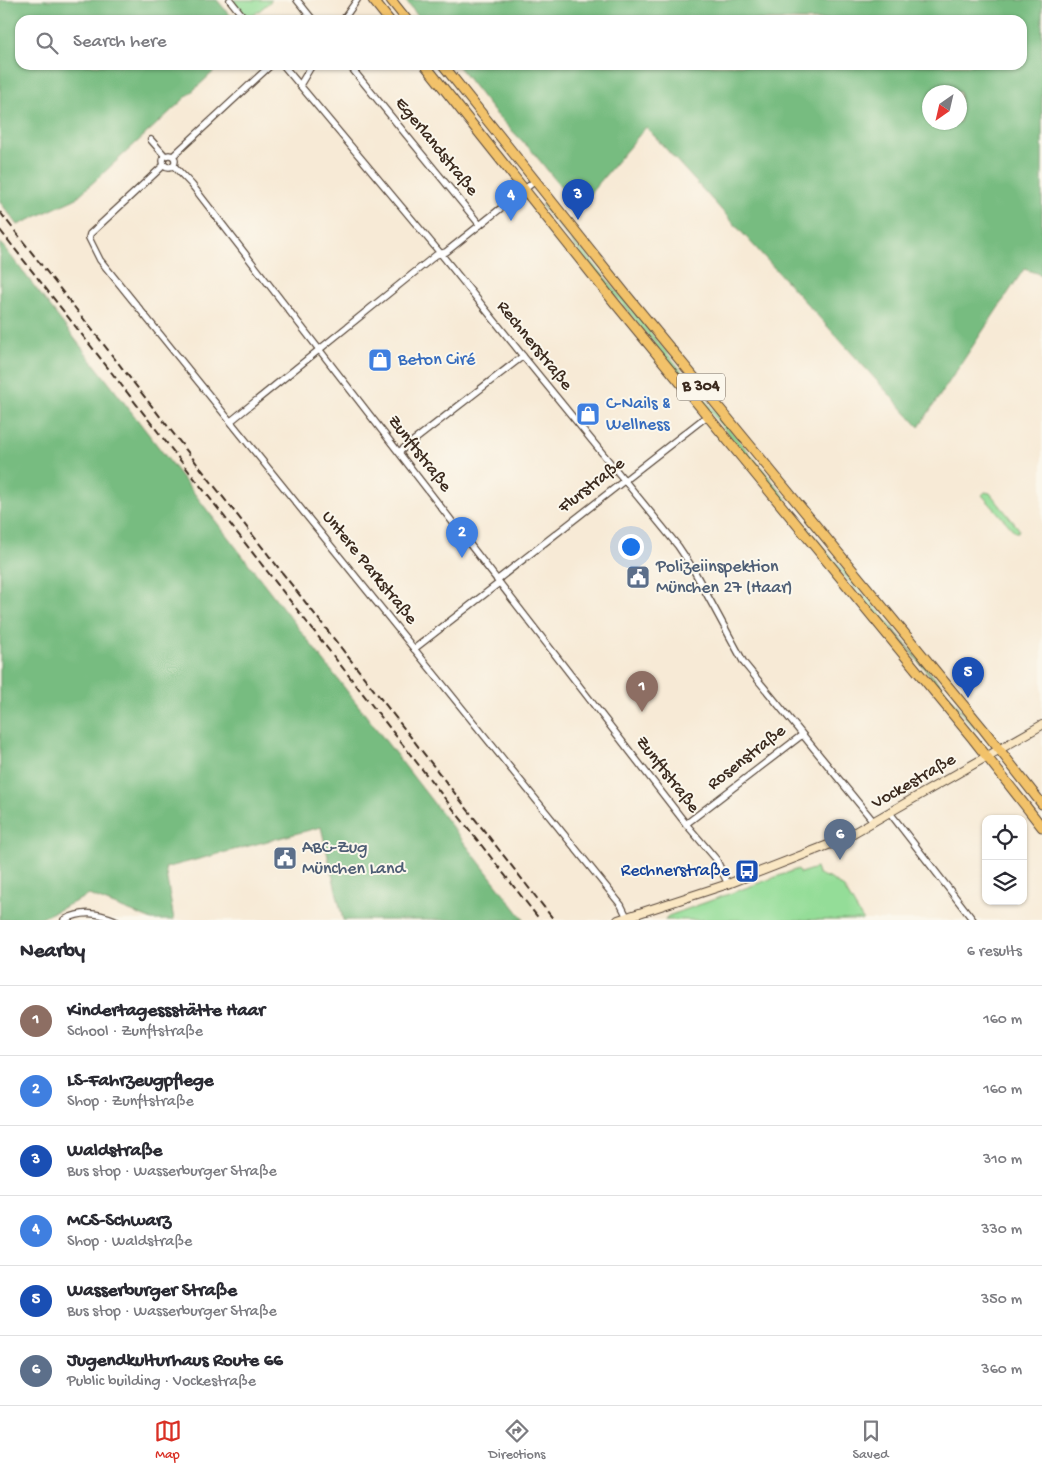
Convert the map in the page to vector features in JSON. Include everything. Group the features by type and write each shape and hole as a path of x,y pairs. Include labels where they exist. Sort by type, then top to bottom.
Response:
{"main road":[{"path":"373,0 385,15"},
{"path":"391,0 403,15"},
{"name":"B 304","path":"429,70 707,416 988,757 1042,827"},
{"name":"B 304","path":"447,70 651,325 1000,750 1042,804"},
{"name":"Vockestraße","path":"618,920 728,884 841,840 1042,725"}],"street":[{"path":"297,0 309,15"},
{"path":"346,15 357,0"},
{"path":"230,1 242,15"},
{"path":"173,156 266,70"},
{"name":"Rechnerstraße","path":"287,70 441,254 682,551 744,663 874,822"},
{"path":"300,85 309,70"},
{"name":"Egerlandstraße","path":"353,70 480,224"},
{"path":"151,140 165,156"},
{"path":"169,154 173,156 175,160 173,165 168,167 162,160 169,154"},
{"name":"Untere Parkstraße","path":"164,164 94,229 89,238 100,260 621,905 627,917"},
{"name":"Zunftstraße","path":"173,165 192,185 686,824 716,859 728,884"},
{"path":"231,422 436,255 441,254 535,181"},
{"path":"399,452 523,356"},
{"name":"Flurstraße","path":"414,648 623,480 707,416"},
{"name":"Rosenstraße","path":"686,824 802,735"},
{"path":"890,813 973,920"},
{"path":"64,920 81,913 98,914 115,920"}],"green space":[{"path":"0,0 217,0 230,15 15,15 15,70 216,70 75,199 18,225 0,202"},
{"path":"235,0 272,0 254,15 244,15 233,2"},
{"path":"405,0 1042,0 1042,275 1024,269 919,427 646,127 578,208 532,151 495,113 461,70 1027,70 1027,15 417,15"},
{"path":"541,205 570,239 586,254 786,498 787,501 785,503"},
{"path":"0,242 524,920 343,920 321,827 165,868 174,920 152,920 89,895 37,920 0,920"},
{"path":"985,492 990,493 1019,529 1018,532 1015,532 982,495"},
{"path":"804,524 978,730 976,731 897,635 878,616 805,529"},
{"path":"816,868 818,874 831,879 844,888 863,920 664,920 668,916 798,869 800,873"}],"railway":[{"path":"0,212 554,920"},
{"path":"0,230 540,920"}],"place":[{"name":"Waldstraße","path":"578,220"},
{"name":"MCS-Schwarz","path":"511,221"},
{"name":"Beton Ciré","path":"380,360"},
{"name":"C-Nails & Wellness","path":"588,414"},
{"name":"LS-Fahrzeugpflege","path":"462,558"},
{"name":"Polizeiinspektion München 27 (Haar)","path":"638,577"},
{"name":"Wasserburger Straße","path":"968,698"},
{"name":"Kindertagessstätte Haar","path":"642,712"},
{"name":"ABC-Zug München Land","path":"285,858"},
{"name":"Jugendkulturhaus Route 66","path":"840,860"},
{"name":"Rechnerstraße","path":"747,871"}]}
